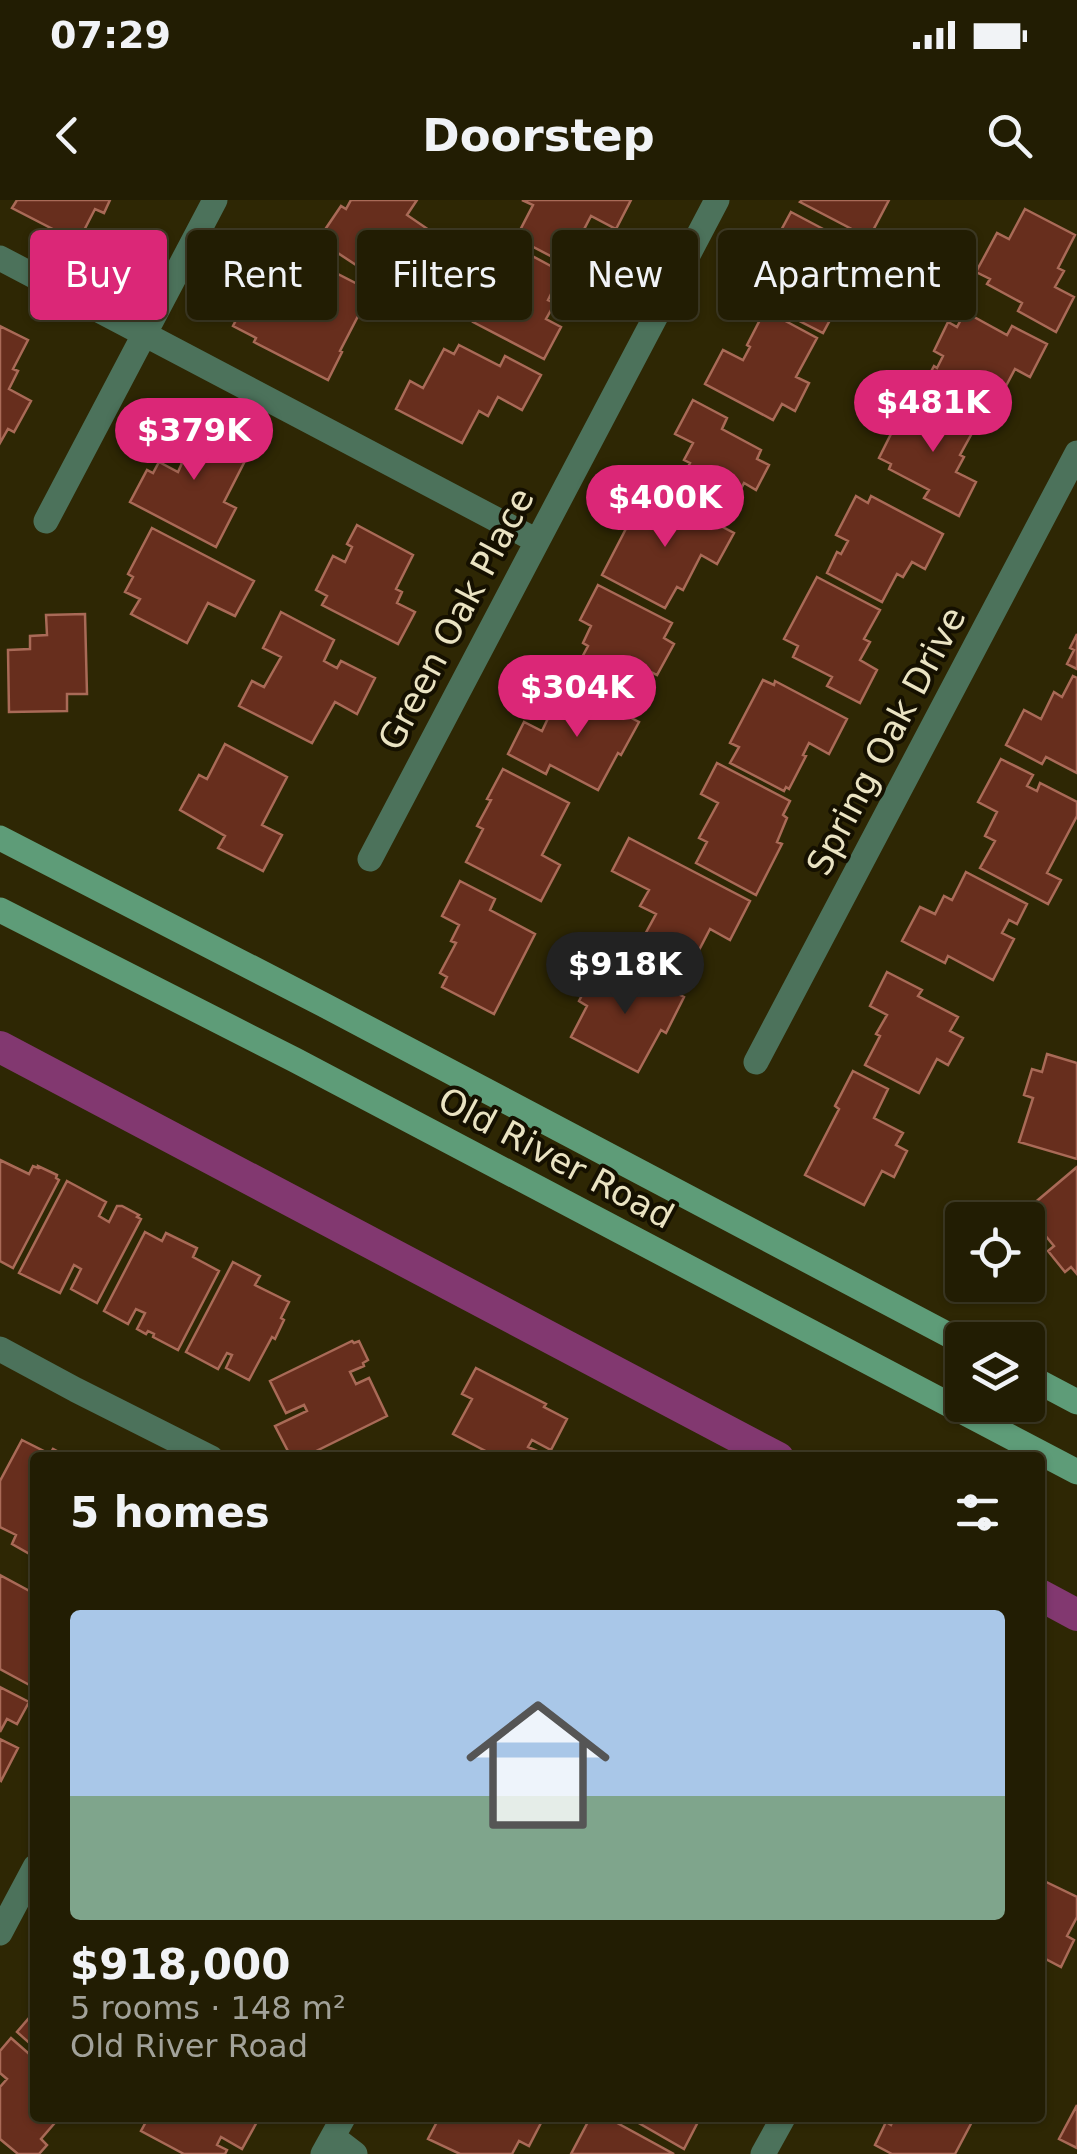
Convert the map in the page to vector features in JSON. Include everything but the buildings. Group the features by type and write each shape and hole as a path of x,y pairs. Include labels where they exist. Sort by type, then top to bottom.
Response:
{"main road":[{"name":"Old River Road","path":"0,838 945,1333"},
{"name":"Old River Road","path":"0,910 278,1051 1039,1452"},
{"path":"1045,1385 1077,1402"},
{"name":"Old River Road","path":"1045,1455 1077,1472"}],"street":[{"path":"46,521 215,200"},
{"name":"Green Oak Place","path":"370,859 717,200"},
{"path":"0,258 537,541"},
{"name":"Spring Oak Drive","path":"756,1062 1077,453"},
{"path":"0,1349 199,1452"},
{"path":"0,1933 30,1877"},
{"path":"764,2154 780,2122"},
{"path":"333,2136 356,2154"}],"waterway":[{"path":"0,1047 767,1452"},
{"path":"1045,1598 1077,1615"}]}
